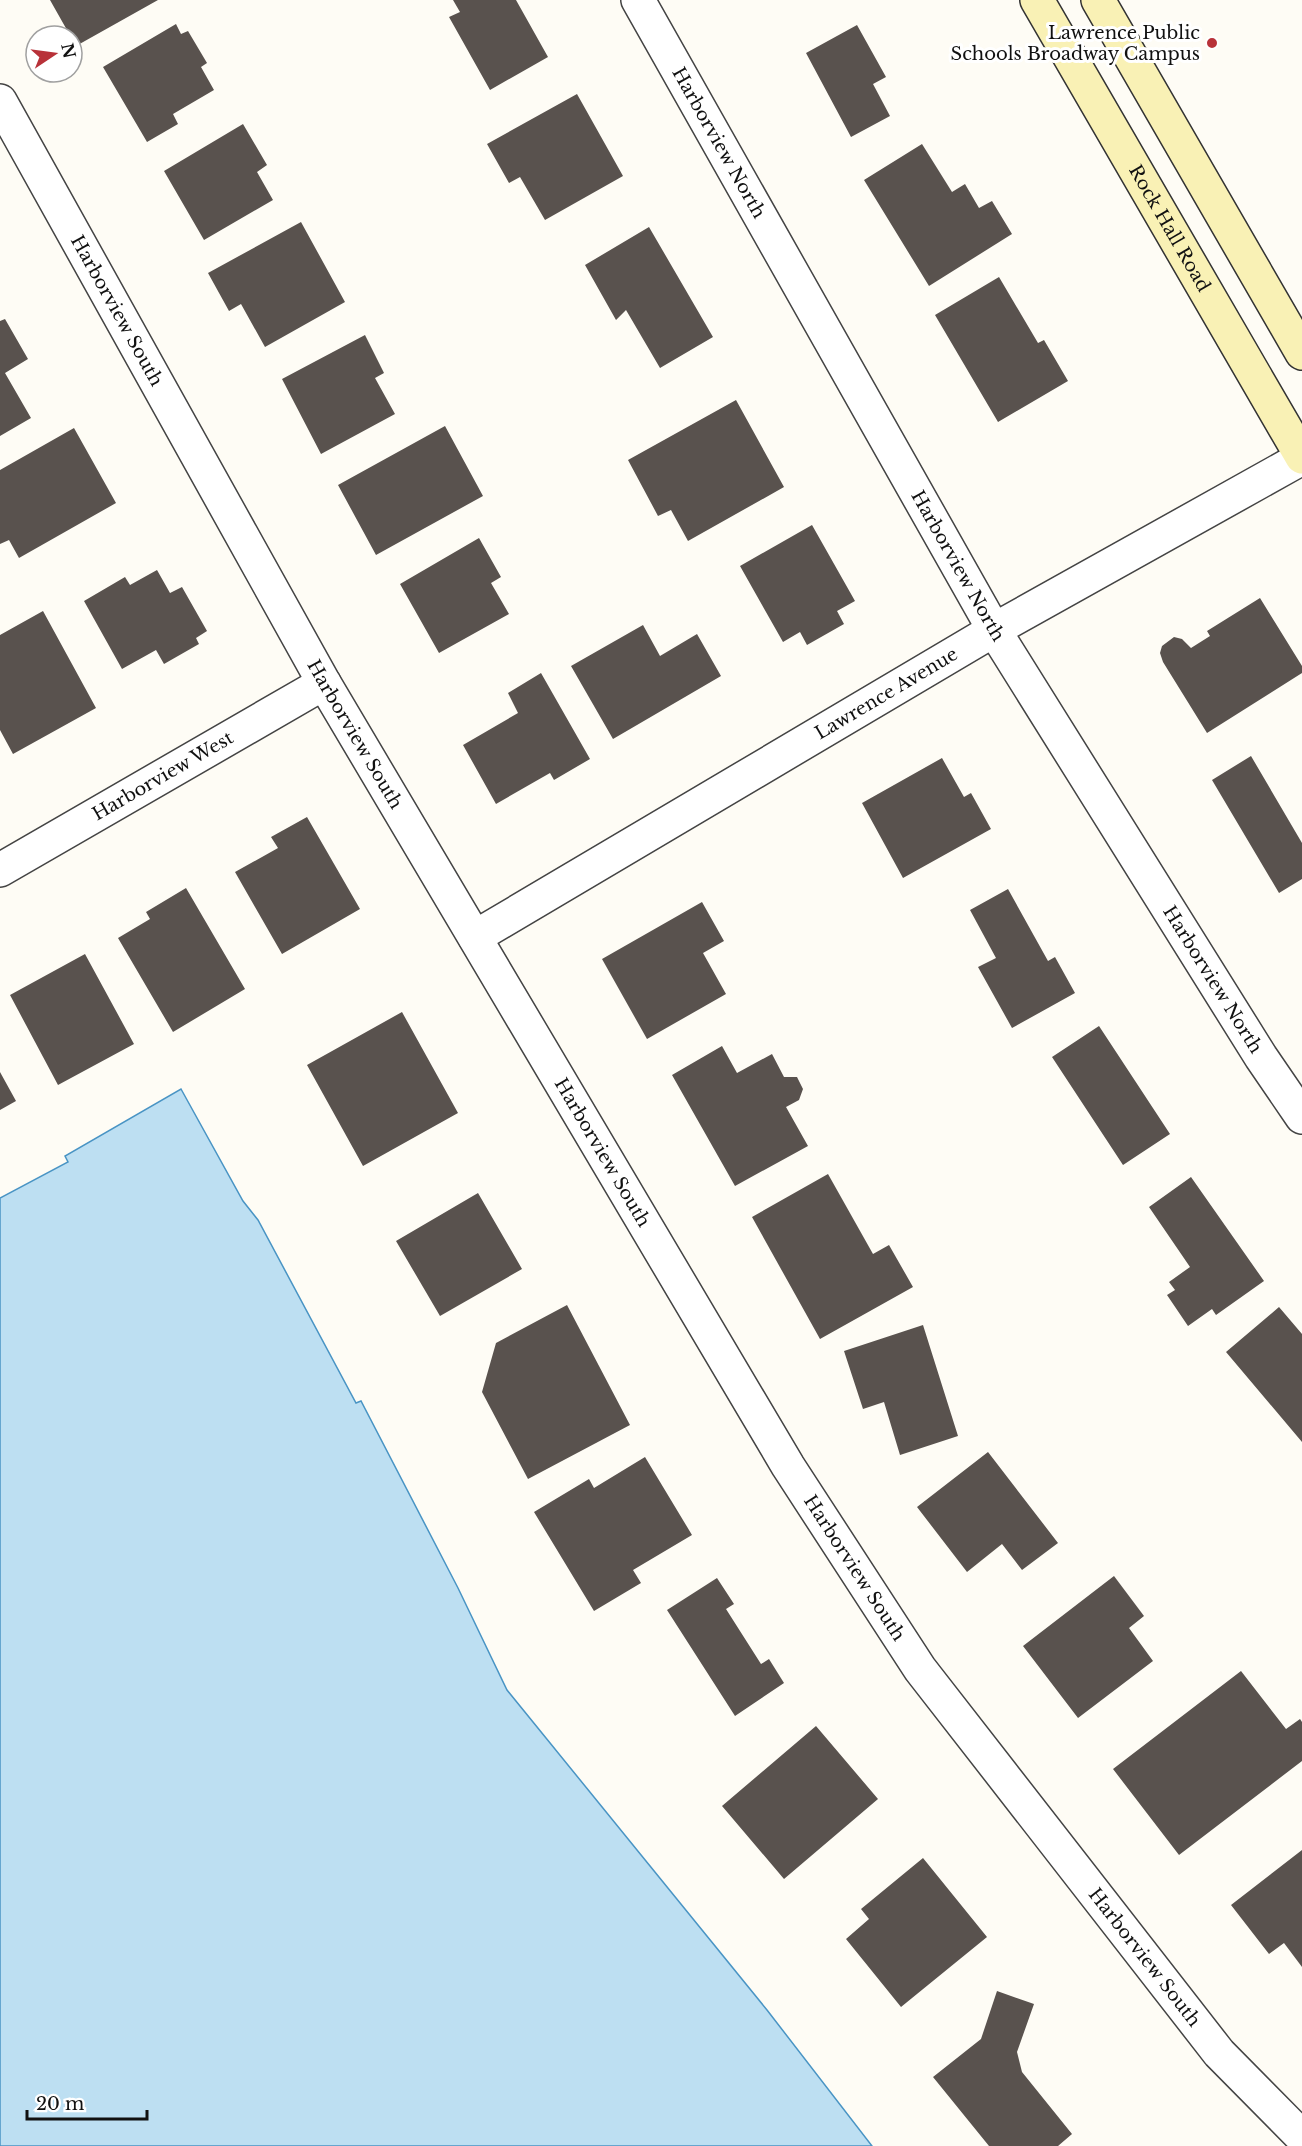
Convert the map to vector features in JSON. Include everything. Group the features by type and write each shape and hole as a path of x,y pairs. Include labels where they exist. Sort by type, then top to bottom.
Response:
{"main road":[{"name":"Rock Hall Road","path":"1037,0 1302,458"},
{"path":"1098,0 1302,353"}],"street":[{"name":"Harborview North","path":"638,0 994,630 1255,1047 1302,1117"},
{"name":"Harborview South","path":"0,101 324,683 788,1466 920,1669 1219,2053 1302,2137"},
{"name":"Lawrence Avenue","path":"475,937 994,630 1302,458"},
{"name":"Harborview West","path":"0,870 324,683"}],"water":[{"path":"181,1089 243,1201 258,1220 356,1403 361,1401 458,1588 507,1690 767,2010 872,2146 0,2146 0,1198 68,1162 65,1156"}],"building":[{"path":"50,0 158,0 84,42 84,24 64,24"},
{"path":"453,0 516,0 548,57 490,90 449,17 460,12"},
{"path":"176,24 181,34 188,31 207,63 201,67 214,90 173,114 178,124 147,142 103,67"},
{"path":"857,25 886,77 873,84 890,116 851,137 806,53"},
{"path":"577,94 623,176 545,220 520,177 509,183 487,144"},
{"path":"243,124 267,165 257,172 273,200 204,240 164,171"},
{"path":"922,144 952,192 965,184 979,208 992,201 1012,234 929,286 864,180"},
{"path":"301,222 345,302 265,347 241,304 229,311 208,273"},
{"path":"649,227 713,337 660,368 626,310 616,320 585,265"},
{"path":"999,277 1038,343 1044,340 1068,381 998,422 935,315"},
{"path":"5,319 28,359 5,373 31,418 0,436 0,321"},
{"path":"365,335 384,373 375,378 395,414 321,454 282,379"},
{"path":"736,400 784,487 688,541 671,510 658,516 628,460"},
{"path":"445,426 483,496 376,555 338,485"},
{"path":"74,428 116,503 19,558 9,540 0,544 0,470"},
{"path":"812,525 855,601 837,611 844,624 807,645 800,632 783,642 740,566"},
{"path":"479,538 501,577 491,583 509,614 439,653 400,584"},
{"path":"157,570 170,593 182,587 207,631 196,638 199,644 164,664 156,650 122,669 84,601 125,577 130,585"},
{"path":"1260,598 1302,666 1302,673 1207,733 1163,662 1160,653 1162,646 1174,637 1182,639 1191,648 1210,636 1207,631"},
{"path":"43,611 96,708 13,754 0,730 0,635"},
{"path":"643,625 660,656 697,634 721,676 613,739 571,666"},
{"path":"541,673 590,759 554,780 550,773 496,804 463,745 518,713 508,693"},
{"path":"1251,756 1302,843 1302,879 1279,893 1212,780"},
{"path":"942,758 964,797 971,793 991,829 903,878 862,803"},
{"path":"307,817 360,909 282,954 235,872 278,848 271,837"},
{"path":"186,888 245,989 173,1032 118,938 150,919 146,912"},
{"path":"1008,889 1048,961 1055,957 1075,993 1012,1028 978,967 996,958 970,910"},
{"path":"702,902 724,941 703,953 726,994 647,1039 602,959"},
{"path":"85,954 134,1044 58,1085 10,995"},
{"path":"402,1012 458,1113 363,1166 307,1065"},
{"path":"1099,1026 1170,1134 1123,1165 1052,1057"},
{"path":"722,1046 737,1073 772,1054 784,1077 797,1077 803,1089 799,1100 786,1107 808,1146 735,1186 672,1075"},
{"path":"0,1072 16,1101 0,1110"},
{"path":"828,1174 873,1254 889,1245 913,1287 820,1339 752,1217"},
{"path":"1191,1177 1264,1281 1216,1315 1212,1309 1188,1326 1167,1295 1175,1290 1169,1282 1190,1267 1149,1207"},
{"path":"478,1193 522,1269 440,1316 396,1241"},
{"path":"567,1305 630,1425 528,1479 482,1392 496,1343"},
{"path":"1279,1307 1302,1334 1302,1442 1226,1352"},
{"path":"923,1325 958,1436 900,1455 884,1402 863,1409 844,1351"},
{"path":"988,1452 1058,1543 1022,1570 1002,1544 967,1572 917,1507"},
{"path":"645,1457 692,1535 633,1570 641,1583 594,1611 534,1512 589,1479 594,1488"},
{"path":"1114,1576 1144,1616 1129,1628 1153,1661 1078,1718 1023,1646"},
{"path":"717,1578 734,1604 726,1609 761,1664 769,1659 784,1683 735,1716 667,1610"},
{"path":"1241,1671 1286,1729 1300,1719 1302,1722 1302,1761 1179,1855 1113,1769"},
{"path":"816,1726 878,1799 784,1879 722,1806"},
{"path":"1302,1850 1302,1967 1284,1943 1269,1954 1231,1905"},
{"path":"923,1858 987,1937 901,2007 846,1939 869,1919 861,1909"},
{"path":"997,1991 1034,2004 1017,2052 1022,2072 1072,2134 1058,2146 989,2146 933,2077 981,2039"}],"place":[{"name":"Lawrence Public Schools Broadway Campus","path":"1212,43"}]}
